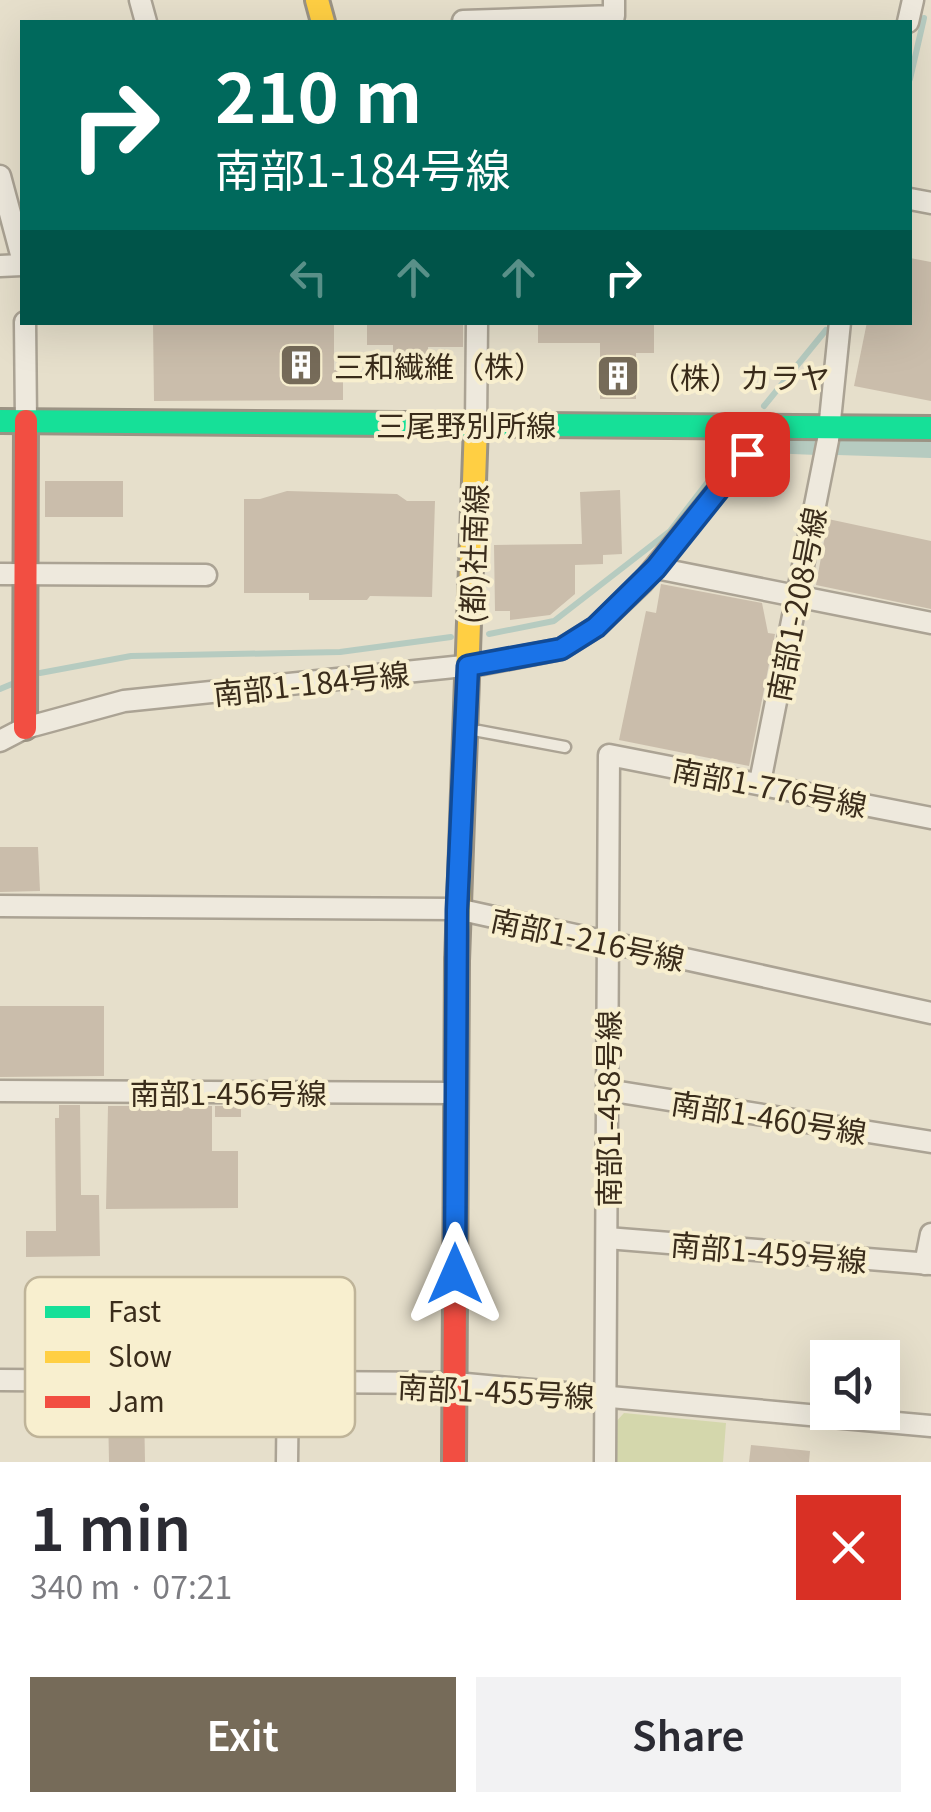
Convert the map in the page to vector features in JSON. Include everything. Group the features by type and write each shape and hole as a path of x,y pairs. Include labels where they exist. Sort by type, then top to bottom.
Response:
{"street":[{"path":"513,20 614,16 614,0"},
{"path":"913,0 931,4"},
{"path":"0,176 20,251"},
{"path":"25,325 26,728"},
{"path":"476,425 477,325"},
{"name":"南部1-208号線","path":"760,782 830,426 840,325"},
{"name":"三尾野別所線","path":"0,421 931,428"},
{"name":"南部1-184号線","path":"0,741 26,728 124,701 468,666 561,649 596,627 656,568 747,454 765,424"},
{"name":"(都)社南線","path":"454,1462 457,910 476,425"},
{"path":"656,568 931,622"},
{"path":"0,574 206,575"},
{"name":"南部1-776号線","path":"609,755 931,818"},
{"name":"南部1-458号線","path":"604,1462 609,755"},
{"name":"南部1-216号線","path":"0,906 457,910 931,1013"},
{"name":"南部1-456号線","path":"0,1090 456,1092"},
{"name":"南部1-460号線","path":"608,1090 931,1142"},
{"path":"928,1264 931,1234"},
{"name":"南部1-459号線","path":"607,1238 928,1264"},
{"name":"南部1-455号線","path":"0,1380 25,1380"},
{"name":"南部1-455号線","path":"355,1384 455,1383 931,1426"},
{"path":"287,1437 287,1462"}],"lane":[{"path":"479,730 565,747"}],"green space":[{"path":"624,1413 726,1423 723,1462 614,1462 614,1424"}],"building":[{"path":"912,258 931,262 931,401 854,386 866,325 912,325"},
{"path":"153,325 334,325 334,370 343,370 343,400 154,401"},
{"path":"367,325 463,325 463,347 428,347 428,356 393,355 393,345 367,345"},
{"name":"（株）カラヤ","path":"538,325 654,325 654,353 636,353 636,399 600,399 600,343 538,343"},
{"path":"45,481 123,481 123,517 45,517"},
{"path":"620,490 622,554 603,555 603,564 575,565 575,594 550,615 510,620 510,611 495,611 494,545 582,544 580,492"},
{"path":"287,491 397,494 407,501 435,501 432,597 309,600 309,593 244,593 244,499"},
{"path":"828,519 931,541 931,609 816,585"},
{"path":"661,584 762,603 768,633 775,634 749,766 619,740 646,611 656,613"},
{"path":"0,847 38,847 40,891 0,892"},
{"path":"0,1006 104,1006 104,1076 0,1077"},
{"path":"59,1105 80,1105 81,1195 99,1195 100,1256 26,1257 26,1231 56,1231 55,1118 59,1118"},
{"path":"108,1106 212,1106 212,1151 238,1151 238,1208 106,1209"},
{"path":"215,1106 241,1106 241,1117 215,1117"},
{"path":"109,1437 145,1437 145,1462 109,1462"},
{"path":"751,1445 810,1451 809,1462 749,1462"}],"waterway":[{"path":"912,70 924,18"},
{"path":"764,406 826,330"},
{"path":"769,443 817,445"},
{"path":"489,634 554,621 670,531 737,444"},
{"path":"838,445 931,448"},
{"path":"40,673 131,656 340,652 451,637"},
{"path":"0,689 12,684"}],"traffic: fast":[{"path":"0,421 931,428"}],"traffic: slow":[{"path":"317,0 322,20"},
{"path":"457,961 476,425"}],"traffic: jam":[{"path":"25,728 26,421"},
{"path":"454,1462 457,961"}],"place":[{"name":"三和繊維（株）","path":"301,365"},
{"name":"（株）カラヤ","path":"618,376"}],"route":[{"path":"455,1274 457,910 468,666 561,649 596,627 656,568 747,454"}]}
